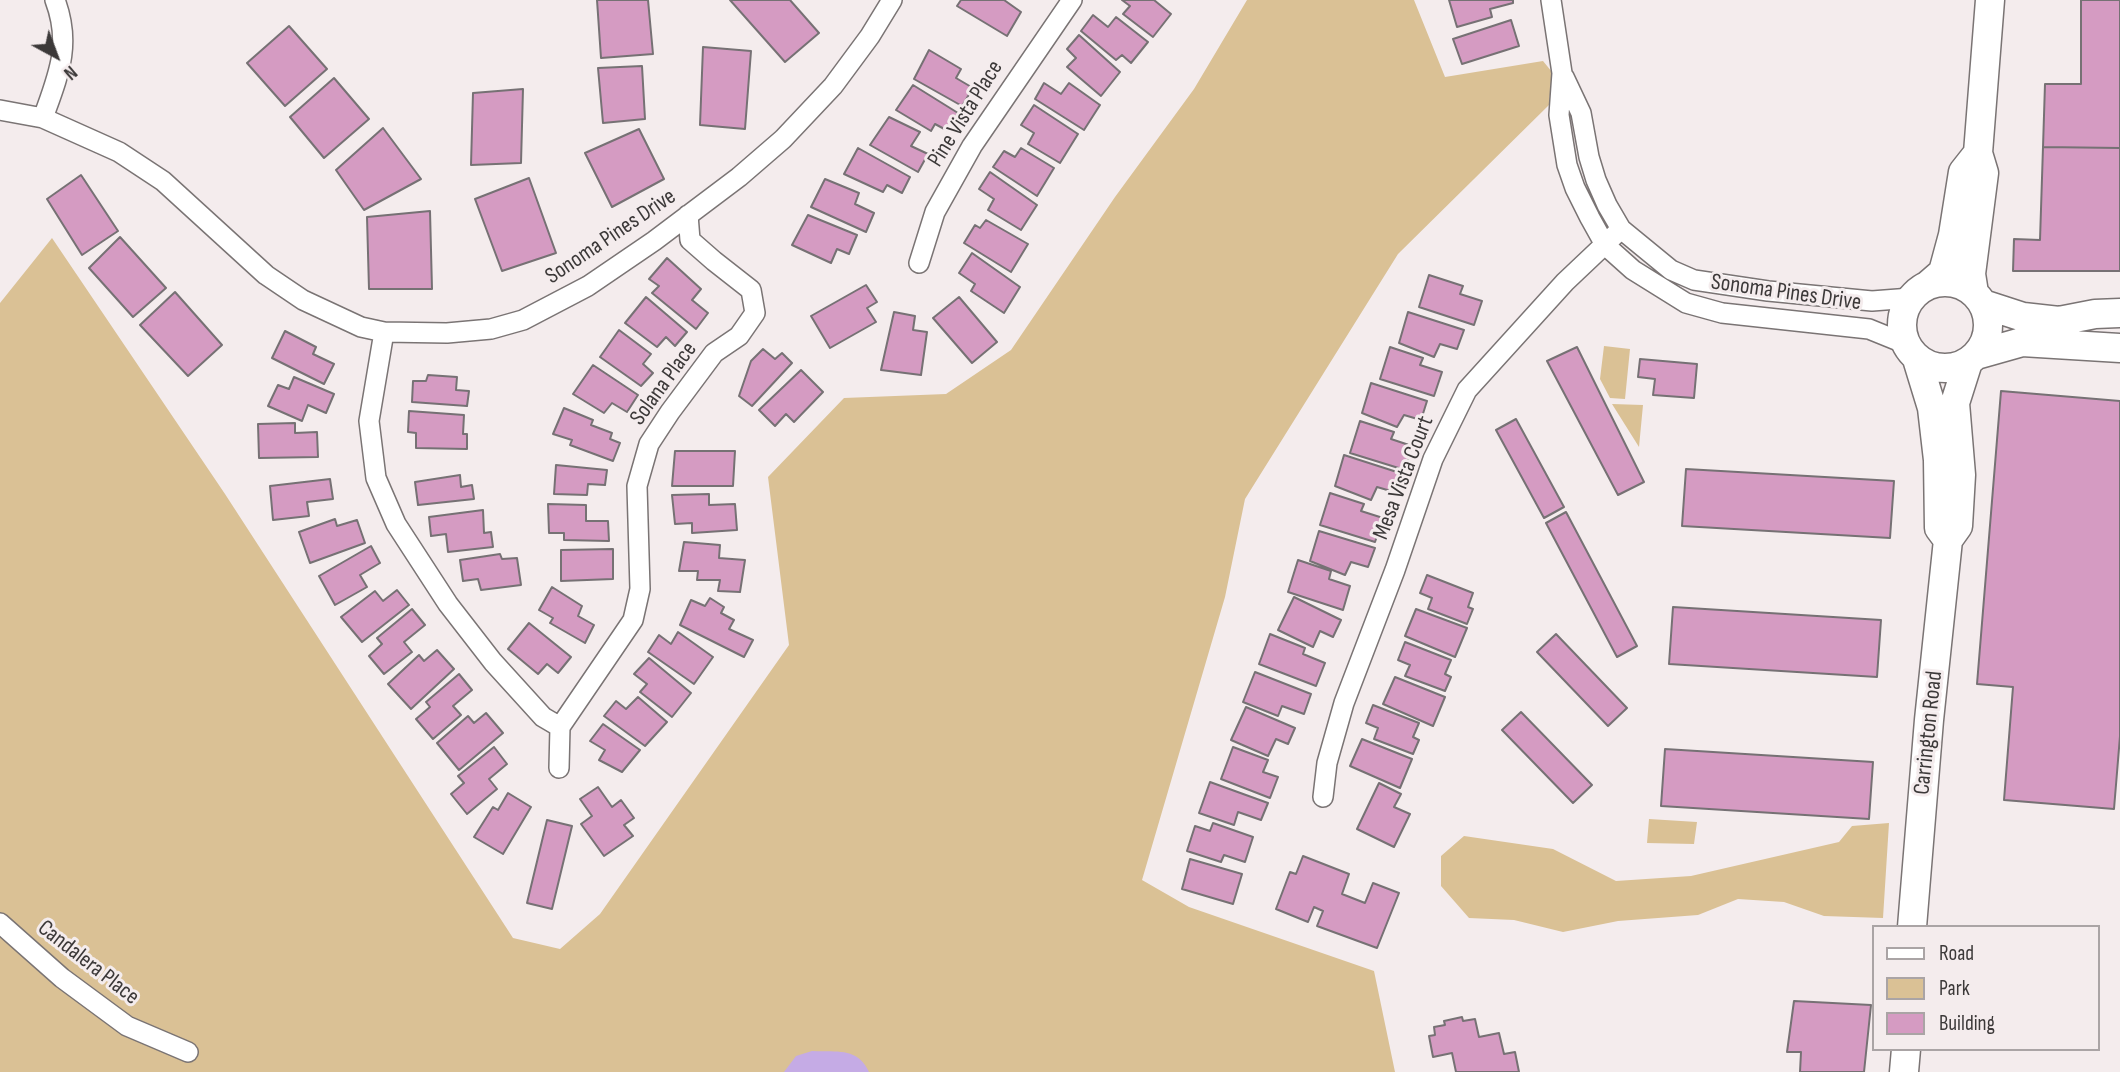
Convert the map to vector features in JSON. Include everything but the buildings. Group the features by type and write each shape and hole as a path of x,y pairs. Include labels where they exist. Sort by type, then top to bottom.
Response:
{"street":[{"path":"43,118 62,62 62,20 55,0"},
{"name":"Sonoma Pines Drive","path":"0,110 43,118 119,152 163,181 265,275 303,300 361,327 384,332 464,332 491,329 523,320 588,286 739,177 825,95 870,36 892,0"},
{"name":"Pine Vista Place","path":"919,263 935,212 972,146 1072,0"},
{"name":"Sonoma Pines Drive","path":"1551,0 1562,73 1559,115 1567,165 1590,218 1605,244 1633,270 1686,303 1722,313 1869,329 1912,351"},
{"path":"1972,358 1984,344 1988,330 1987,317 1978,299 1971,274 1984,173 1978,153 1990,0"},
{"name":"Sonoma Pines Drive","path":"1562,73 1581,113 1588,157 1607,205 1621,229 1671,270 1694,280 1768,291 1872,301 1919,292"},
{"path":"1978,153 1963,172 1953,235 1942,272 1919,292 1905,309 1902,332 1912,351 1929,366 1942,369 1956,367 1972,358 2022,342 2120,348"},
{"name":"Solana Place","path":"560,727 633,620 640,589 637,486 649,444 714,354 739,335 755,313 751,290 690,240 688,215"},
{"name":"Mesa Vista Court","path":"1323,797 1327,762 1344,703 1395,570 1433,459 1467,390 1565,282 1621,229"},
{"path":"1919,292 1952,282 1964,286 1978,299 2023,317 2059,321 2095,314 2120,313"},
{"path":"384,332 369,421 376,478 396,524 448,604 493,663 542,716 560,727 559,768"},
{"name":"Carrington Road","path":"1912,351 1932,408 1938,460 1939,528 1948,541"},
{"name":"Carrington Road","path":"1912,925 1929,720 1948,541 1958,526 1961,475 1955,403 1972,358"},
{"name":"Candalera Place","path":"0,923 62,978 127,1026 188,1052"},
{"path":"1904,1072 1906,1051"}],"green space":[{"path":"1247,0 1414,0 1445,77 1543,61 1552,72 1549,105 1398,254 1245,499 1225,597 1142,880 1189,907 1374,971 1395,1072 0,1072 0,303 52,238 225,494 513,938 560,949 600,914 789,645 768,477 844,398 946,394 1011,350 1115,197 1194,89"},
{"path":"1604,346 1630,349 1625,399 1610,398 1600,379"},
{"path":"1612,404 1643,405 1639,447"},
{"path":"1649,819 1697,822 1694,844 1647,843"},
{"path":"1889,823 1883,918 1824,916 1784,902 1738,899 1698,915 1618,921 1563,932 1514,920 1469,918 1441,886 1441,856 1464,836 1553,849 1616,881 1691,876 1839,842 1852,826"}],"shaded area":[{"path":"812,1051 845,1052 859,1058 869,1072 784,1072 796,1056"}]}
